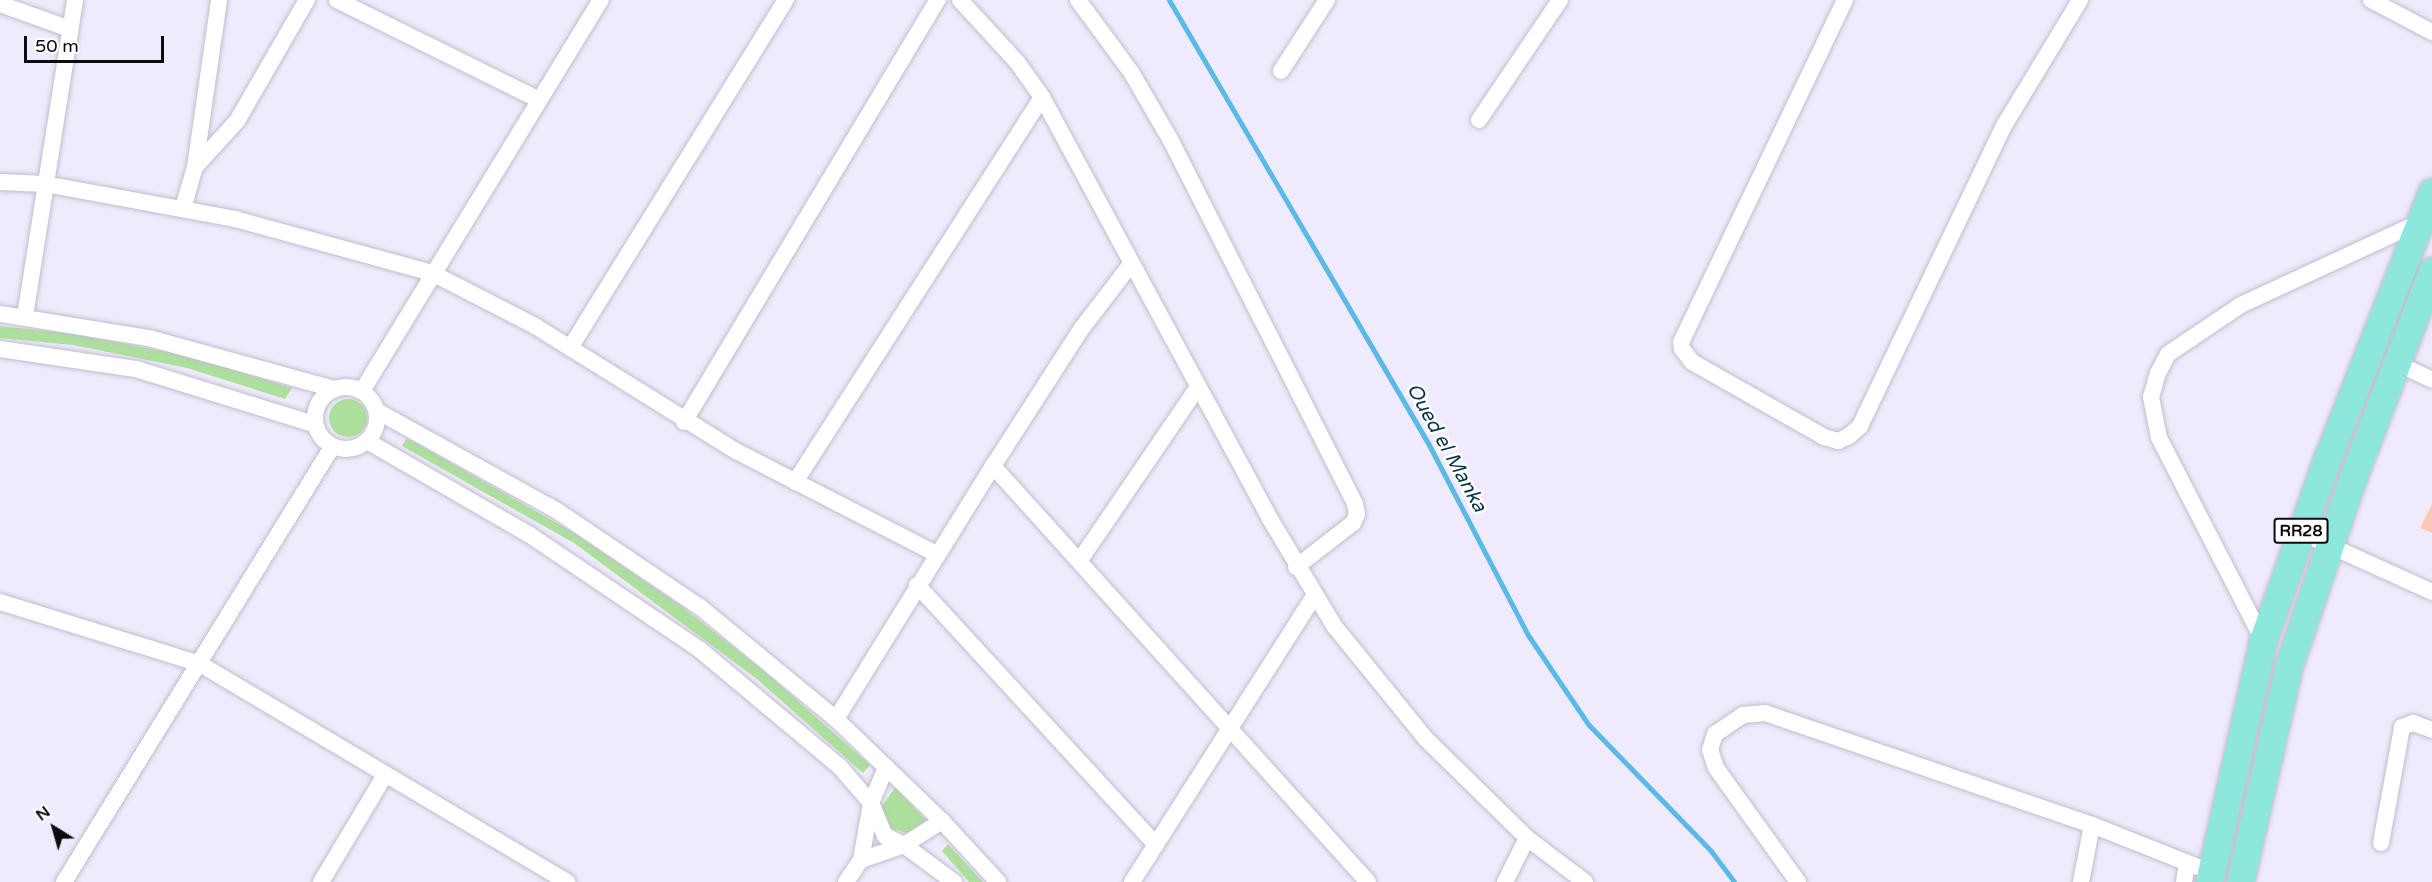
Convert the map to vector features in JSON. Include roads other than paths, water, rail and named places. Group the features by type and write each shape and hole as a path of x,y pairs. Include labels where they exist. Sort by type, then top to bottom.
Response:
{"main road":[{"name":"RR28","path":"2202,872 2263,640 2300,532 2426,220 2432,192"},
{"name":"RR28","path":"2240,882 2289,665 2329,543 2432,271"}],"street":[{"path":"25,316 75,0"},
{"path":"183,208 195,167 219,0"},
{"path":"195,167 237,121 307,0"},
{"path":"337,0 539,100"},
{"path":"362,391 432,273 602,0"},
{"path":"570,348 786,0"},
{"path":"684,422 938,0"},
{"path":"960,0 1017,62 1042,97 1296,567 1314,596 1371,674 1426,739 1527,838 1585,882"},
{"path":"1078,0 1131,72 1170,139 1355,504 1357,514 1353,523 1296,567"},
{"path":"1281,71 1327,0"},
{"path":"1479,120 1560,0"},
{"path":"1845,0 1681,342 1692,362 1824,437 1838,441 1850,436 1860,426 2005,124 2080,0"},
{"path":"2371,0 2432,32"},
{"path":"0,4 70,29"},
{"path":"795,482 1042,97"},
{"path":"0,182 45,184 183,208 432,273 505,309 684,422 936,554"},
{"path":"2263,640 2159,438 2151,397 2158,373 2168,354 2241,305 2426,220"},
{"path":"836,719 936,554 1082,328 1131,264"},
{"path":"0,314 25,316 193,348 334,388 362,391 377,411 475,463 608,543 708,614 836,719 942,822 998,882"},
{"path":"0,349 136,369 314,424"},
{"path":"2396,363 2432,380"},
{"path":"1080,560 1198,387"},
{"path":"334,388 318,403 314,424 320,437 332,447 357,448 367,441 377,422 377,411"},
{"path":"367,441 530,535 699,649 824,752 871,803 885,836 904,845 954,882"},
{"path":"64,882 332,447"},
{"path":"993,466 1368,882"},
{"path":"2300,532 2329,543 2432,592"},
{"path":"917,585 1156,845"},
{"path":"1132,882 1314,596"},
{"path":"0,602 200,664 567,882"},
{"path":"1798,882 1716,768 1710,750 1715,734 1743,715 1766,713 2092,825 2202,872"},
{"path":"2380,843 2402,727 2413,723 2432,730"},
{"path":"846,882 861,860 871,803 886,767"},
{"path":"321,882 385,775"},
{"path":"861,860 904,845 942,822"},
{"path":"2081,882 2092,825"},
{"path":"1505,882 1527,838"},
{"path":"2184,882 2202,872"}],"waterway":[{"name":"Oued el Manka","path":"1169,0 1428,443 1528,635 1588,724 1711,851 1734,882"}]}
